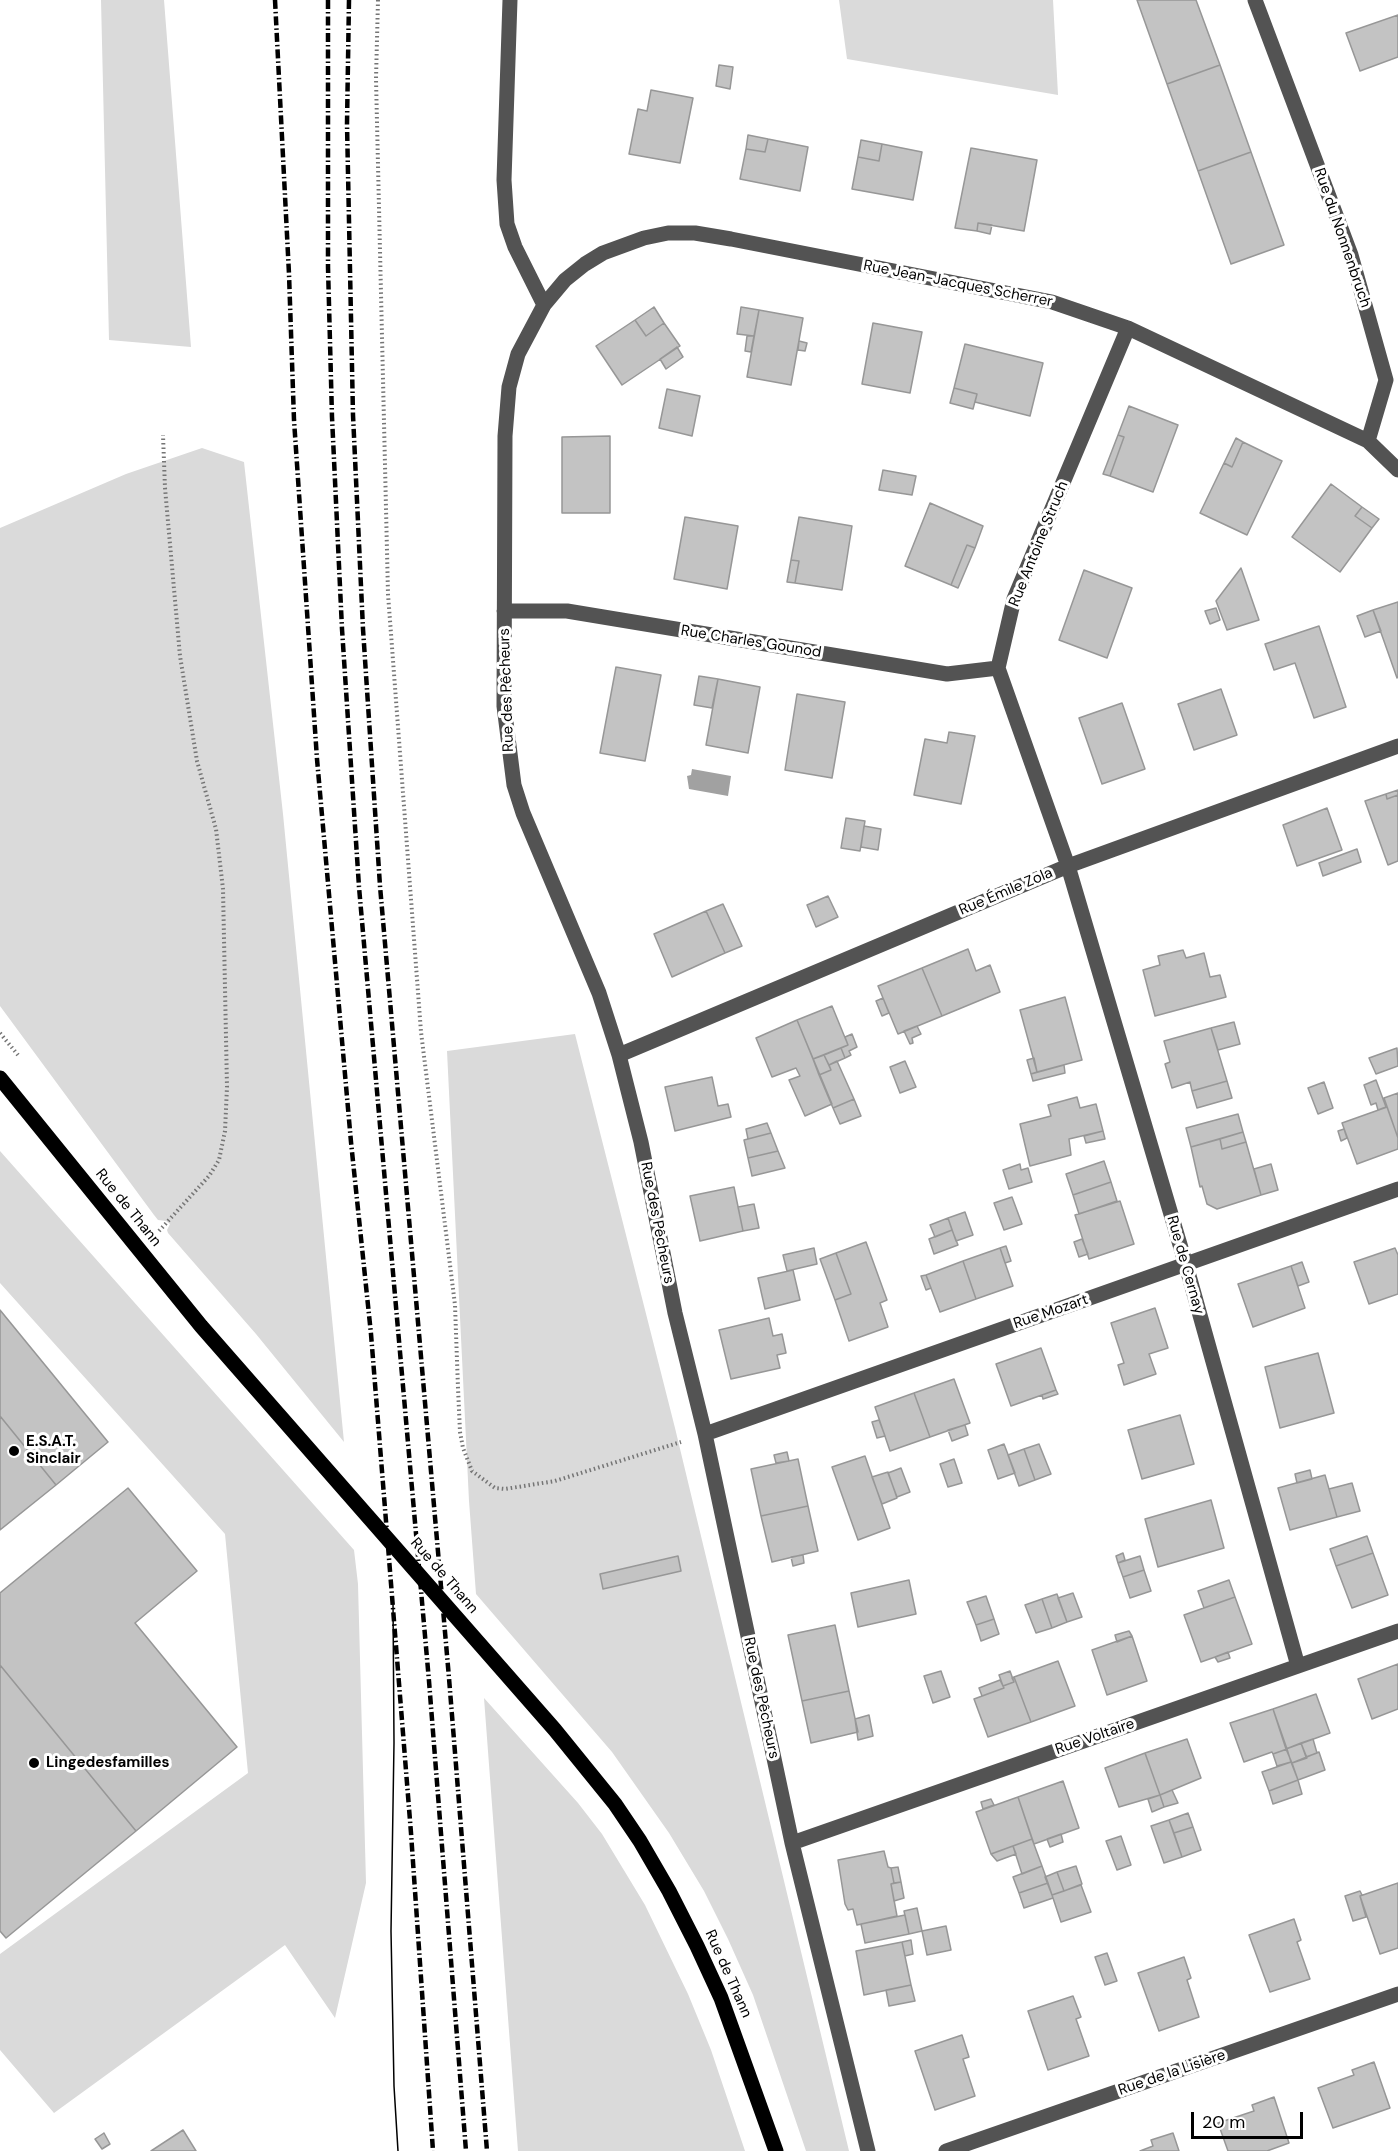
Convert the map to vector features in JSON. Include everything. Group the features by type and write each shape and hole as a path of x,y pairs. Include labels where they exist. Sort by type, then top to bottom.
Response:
{"main road":[{"name":"Rue de Thann","path":"0,1078 201,1326 590,1770 615,1804 646,1851 674,1901 721,1998 776,2151"}],"street":[{"path":"510,0 504,180 507,224 515,247 544,305"},
{"name":"Rue du Nonnenbruch","path":"1255,0 1351,255 1386,380 1368,441"},
{"name":"Rue Jean-Jacques Scherrer","path":"544,305 565,280 603,253 644,238 668,233 695,233 1052,302 1128,328 1368,441"},
{"name":"Rue des Pêcheurs","path":"544,305 518,354 509,387 505,436 504,706 514,785 523,813 599,993 620,1055 641,1143 675,1313 705,1434 792,1843 868,2151"},
{"name":"Rue Antoine Struch","path":"998,668 1014,599 1128,328"},
{"path":"1368,441 1398,470"},
{"name":"Rue Charles Gounod","path":"504,611 567,611 947,674 998,668"},
{"path":"998,668 1068,866"},
{"name":"Rue Émile Zola","path":"620,1055 1068,866 1398,746"},
{"name":"Rue de Cernay","path":"1068,866 1186,1265 1298,1666"},
{"name":"Rue Mozart","path":"705,1434 1398,1189"},
{"name":"Rue Voltaire","path":"792,1843 1398,1631"},
{"name":"Rue de la Lisière","path":"946,2151 1398,1994"}],"path":[{"path":"378,0 376,79 388,594 421,1032 455,1305 463,1448 472,1471 479,1478 495,1488 505,1489 555,1481 705,1434"},
{"path":"159,1232 209,1176 219,1160 225,1131 227,1087 223,889 216,829 197,761 180,656 165,488 163,435"}],"shaded area":[{"path":"101,0 164,0 191,347 109,340"},
{"path":"839,0 1053,0 1058,95 847,59"},
{"path":"202,448 244,462 283,814 344,1442 256,1334 168,1233 170,1224 158,1220 154,1215 0,1006 0,528 126,474"},
{"path":"692,769 731,776 728,796 689,789 687,776 691,775"},
{"path":"575,1034 675,1428 849,2151 806,2151 753,1995 704,1891 669,1833 612,1752 476,1594 469,1501 447,1051"},
{"path":"0,1151 354,1550 358,1584 366,1883 335,2018 285,1945 54,2113 0,2050 0,1954 248,1773 225,1534 0,1283"},
{"path":"484,1698 578,1803 602,1834 645,1905 688,1994 711,2050 745,2151 518,2151"}],"building":[{"path":"1137,0 1196,0 1220,65 1167,84"},
{"path":"1398,15 1398,57 1360,71 1346,33"},
{"path":"719,65 733,67 730,89 716,86"},
{"path":"1220,65 1251,152 1198,171 1167,84"},
{"path":"651,90 693,98 680,163 629,154 638,109 647,111"},
{"path":"748,135 768,139 765,152 746,149"},
{"path":"768,139 808,147 800,191 740,179 746,149 765,152"},
{"path":"861,140 882,144 879,161 858,157"},
{"path":"882,144 922,152 913,200 852,189 858,157 879,161"},
{"path":"971,148 1037,160 1024,231 978,223 977,231 955,228"},
{"path":"1251,152 1284,245 1231,264 1198,171"},
{"path":"978,223 992,225 990,234 977,231"},
{"path":"654,307 664,323 646,336 635,320"},
{"path":"741,307 759,310 754,336 737,334"},
{"path":"759,310 803,318 791,385 747,377"},
{"path":"635,320 646,336 664,323 680,346 622,385 596,346"},
{"path":"873,323 922,332 910,393 862,384"},
{"path":"747,336 754,336 751,352 745,351"},
{"path":"799,341 807,343 805,351 798,350"},
{"path":"965,344 1043,363 1030,416 975,402 977,394 954,388"},
{"path":"677,347 683,357 666,369 660,359"},
{"path":"954,388 977,394 973,409 950,403"},
{"path":"667,389 700,396 692,436 659,428"},
{"path":"1129,406 1178,425 1153,492 1110,476 1124,437 1118,435"},
{"path":"1118,435 1124,437 1110,476 1103,474"},
{"path":"610,436 610,513 562,513 562,437"},
{"path":"1236,438 1243,442 1232,467 1224,463"},
{"path":"1243,442 1282,461 1247,535 1200,513 1224,463 1232,467"},
{"path":"883,470 916,476 912,495 879,490"},
{"path":"1331,484 1362,507 1355,516 1372,528 1340,572 1292,537"},
{"path":"930,503 983,526 975,548 967,545 951,585 905,566"},
{"path":"1362,507 1379,519 1372,528 1355,516"},
{"path":"685,517 738,526 727,589 674,579"},
{"path":"799,517 852,526 842,590 795,583 799,561 791,560"},
{"path":"967,545 975,548 958,588 951,585"},
{"path":"791,560 799,561 795,583 787,582"},
{"path":"1241,568 1259,620 1227,630 1216,601"},
{"path":"1084,570 1132,588 1107,658 1059,640"},
{"path":"1398,602 1398,677 1397,678 1373,610"},
{"path":"1216,608 1220,620 1210,624 1205,611"},
{"path":"1373,610 1381,631 1365,637 1357,616"},
{"path":"1319,626 1346,707 1314,718 1295,663 1274,670 1265,644"},
{"path":"616,667 661,675 645,761 600,753"},
{"path":"699,676 718,679 712,708 694,705"},
{"path":"718,679 760,687 748,753 706,745"},
{"path":"1221,689 1237,735 1194,750 1178,704"},
{"path":"797,694 845,702 832,778 785,770"},
{"path":"1122,703 1145,769 1102,784 1079,718"},
{"path":"949,732 975,736 961,804 914,795 925,739 947,743"},
{"path":"1398,790 1398,795 1387,799 1386,794"},
{"path":"1386,794 1387,799 1398,795 1398,861 1388,865 1365,801"},
{"path":"1327,808 1342,850 1297,866 1283,825"},
{"path":"846,818 865,821 860,851 841,848"},
{"path":"864,826 881,829 878,850 861,847"},
{"path":"1357,849 1361,862 1323,876 1319,863"},
{"path":"828,896 838,917 816,927 807,905"},
{"path":"723,904 742,946 725,953 706,911"},
{"path":"706,911 725,953 672,977 654,934"},
{"path":"968,949 976,971 990,965 1000,992 942,1016 922,968"},
{"path":"1183,950 1186,958 1204,953 1210,977 1220,975 1226,997 1155,1016 1143,970 1160,965 1158,956"},
{"path":"922,968 942,1016 898,1034 878,986"},
{"path":"1065,997 1082,1060 1037,1072 1020,1010"},
{"path":"883,998 889,1013 882,1016 876,1001"},
{"path":"832,1006 848,1045 813,1059 797,1020"},
{"path":"797,1020 832,1104 805,1116 789,1080 800,1076 796,1068 772,1077 756,1038"},
{"path":"1234,1022 1240,1044 1218,1050 1211,1028"},
{"path":"917,1026 921,1034 912,1038 913,1043 910,1044 904,1031"},
{"path":"1211,1028 1227,1081 1192,1091 1190,1082 1172,1088 1165,1064 1170,1062 1164,1041"},
{"path":"852,1034 857,1047 849,1051 851,1055 845,1058 841,1048 848,1045 845,1037"},
{"path":"841,1048 845,1058 829,1065 824,1055"},
{"path":"1397,1048 1398,1066 1376,1074 1369,1058"},
{"path":"824,1055 831,1070 819,1075 813,1059"},
{"path":"1034,1058 1037,1072 1031,1074 1027,1060"},
{"path":"837,1061 854,1099 833,1108 819,1075 831,1070 829,1065"},
{"path":"905,1061 916,1087 900,1093 890,1067"},
{"path":"1064,1065 1065,1073 1033,1081 1031,1074"},
{"path":"712,1077 718,1106 728,1104 731,1117 675,1131 665,1087"},
{"path":"1376,1080 1386,1107 1378,1110 1376,1103 1371,1105 1364,1085"},
{"path":"1227,1081 1232,1098 1197,1108 1192,1091"},
{"path":"1324,1082 1333,1108 1318,1114 1308,1088"},
{"path":"1398,1093 1398,1138 1384,1098"},
{"path":"1077,1097 1080,1108 1096,1104 1103,1131 1069,1139 1071,1155 1030,1166 1020,1124 1051,1116 1048,1105"},
{"path":"854,1099 861,1116 840,1124 833,1108"},
{"path":"1387,1107 1398,1138 1398,1149 1357,1164 1342,1123"},
{"path":"1238,1114 1243,1132 1191,1147 1186,1128"},
{"path":"767,1123 771,1133 748,1139 746,1129"},
{"path":"1344,1129 1347,1138 1341,1141 1338,1131"},
{"path":"1103,1131 1105,1139 1086,1143 1084,1136"},
{"path":"1243,1132 1246,1142 1222,1149 1220,1139"},
{"path":"771,1133 778,1151 748,1158 744,1140"},
{"path":"1220,1139 1222,1149 1246,1142 1261,1195 1217,1209 1207,1204 1202,1186 1200,1187 1191,1147"},
{"path":"778,1151 785,1168 752,1176 748,1158"},
{"path":"1104,1161 1111,1182 1073,1195 1066,1174"},
{"path":"1020,1164 1021,1170 1028,1168 1032,1182 1009,1189 1003,1170"},
{"path":"1271,1164 1278,1190 1261,1195 1254,1169"},
{"path":"1111,1182 1117,1201 1079,1214 1073,1195"},
{"path":"734,1187 743,1231 700,1241 690,1196"},
{"path":"1012,1197 1022,1224 1004,1230 994,1203"},
{"path":"1120,1201 1134,1244 1089,1259 1075,1215"},
{"path":"754,1204 759,1228 743,1231 738,1207"},
{"path":"965,1212 973,1235 956,1241 948,1218"},
{"path":"948,1218 952,1230 935,1237 930,1225"},
{"path":"952,1230 958,1245 934,1254 929,1239"},
{"path":"1082,1239 1088,1254 1079,1257 1074,1242"},
{"path":"866,1242 887,1300 880,1303 888,1327 849,1341 835,1300 851,1294 836,1253"},
{"path":"1006,1246 1011,1261 1005,1263 1000,1248"},
{"path":"814,1248 817,1264 787,1271 783,1255"},
{"path":"1000,1248 1013,1286 976,1299 963,1261"},
{"path":"1395,1248 1398,1255 1398,1294 1369,1304 1354,1262"},
{"path":"836,1253 851,1294 835,1300 820,1259"},
{"path":"963,1261 976,1299 940,1312 926,1275"},
{"path":"1302,1262 1309,1282 1298,1286 1291,1266"},
{"path":"1291,1266 1305,1308 1253,1327 1238,1284"},
{"path":"793,1270 800,1300 765,1309 758,1278"},
{"path":"926,1275 931,1288 926,1290 921,1276"},
{"path":"1155,1308 1168,1348 1149,1354 1156,1374 1124,1385 1118,1365 1124,1363 1111,1323"},
{"path":"0,1310 108,1442 56,1485 0,1416"},
{"path":"769,1318 773,1336 782,1334 786,1353 777,1355 780,1368 731,1379 719,1330"},
{"path":"1041,1348 1056,1390 1011,1406 996,1364"},
{"path":"1318,1353 1334,1413 1280,1428 1265,1367"},
{"path":"954,1379 970,1423 930,1437 914,1393"},
{"path":"1056,1390 1058,1394 1043,1399 1042,1395"},
{"path":"914,1393 930,1437 890,1451 875,1407"},
{"path":"1180,1415 1194,1464 1142,1479 1128,1430"},
{"name":"E.S.A.T. Sinclair","path":"0,1416 56,1485 0,1530"},
{"path":"879,1420 885,1436 877,1438 872,1422"},
{"path":"965,1425 968,1435 952,1441 948,1430"},
{"path":"1004,1444 1015,1473 998,1479 988,1450"},
{"path":"1039,1444 1051,1474 1035,1480 1024,1449"},
{"path":"1024,1449 1035,1480 1019,1486 1008,1455"},
{"path":"787,1452 789,1461 776,1463 774,1455"},
{"path":"865,1456 890,1528 858,1540 832,1467"},
{"path":"798,1459 808,1506 761,1516 751,1469"},
{"path":"954,1459 962,1483 948,1487 940,1464"},
{"path":"901,1468 910,1492 897,1497 888,1473"},
{"path":"1310,1470 1312,1479 1297,1483 1295,1474"},
{"path":"888,1472 897,1498 882,1504 872,1477"},
{"path":"1325,1475 1337,1517 1290,1530 1278,1488"},
{"path":"1352,1483 1360,1511 1337,1517 1329,1489"},
{"path":"128,1488 197,1571 135,1623 237,1747 136,1831 0,1665 0,1593"},
{"path":"1211,1500 1224,1548 1158,1567 1145,1519"},
{"path":"808,1506 818,1551 772,1562 761,1516"},
{"path":"1367,1536 1373,1553 1336,1566 1330,1549"},
{"path":"1123,1553 1125,1560 1118,1563 1116,1556"},
{"path":"1373,1553 1388,1595 1352,1608 1336,1566"},
{"path":"803,1555 804,1563 793,1566 791,1557"},
{"path":"678,1556 681,1571 603,1589 600,1574"},
{"path":"1140,1556 1144,1570 1123,1577 1118,1563"},
{"path":"1144,1570 1151,1591 1130,1598 1123,1577"},
{"path":"909,1580 916,1614 858,1627 851,1593"},
{"path":"1229,1580 1235,1597 1204,1608 1198,1591"},
{"path":"1073,1593 1082,1617 1067,1622 1058,1598"},
{"path":"1057,1594 1067,1622 1052,1628 1042,1599"},
{"path":"986,1596 994,1619 976,1625 967,1602"},
{"path":"1235,1597 1252,1644 1201,1662 1184,1615"},
{"path":"1042,1599 1052,1628 1036,1633 1025,1605"},
{"path":"994,1619 999,1634 981,1641 976,1625"},
{"path":"835,1625 849,1691 802,1701 788,1635"},
{"path":"1129,1631 1132,1636 1117,1642 1115,1635"},
{"path":"1132,1636 1147,1681 1107,1695 1092,1650"},
{"path":"1228,1652 1230,1658 1218,1662 1215,1657"},
{"path":"1058,1661 1075,1706 1031,1722 1014,1677"},
{"path":"1398,1664 1398,1709 1372,1719 1358,1679"},
{"path":"0,1665 136,1831 6,1938 0,1931"},
{"path":"941,1671 950,1697 933,1703 924,1676"},
{"path":"1010,1671 1014,1682 1003,1686 999,1675"},
{"path":"1014,1677 1031,1722 988,1737 974,1699 1004,1688 1003,1686 1014,1682 1012,1678"},
{"path":"1000,1680 1004,1688 982,1696 979,1688"},
{"path":"849,1691 858,1732 811,1743 802,1701"},
{"path":"1316,1694 1330,1733 1286,1749 1273,1709"},
{"path":"1273,1709 1287,1749 1244,1762 1230,1723"},
{"path":"869,1715 873,1736 858,1740 855,1719"},
{"path":"1187,1739 1201,1778 1160,1795 1145,1753"},
{"path":"1313,1739 1317,1753 1306,1757 1301,1743"},
{"path":"1301,1743 1307,1758 1292,1763 1286,1749"},
{"path":"1287,1749 1291,1762 1277,1766 1273,1754"},
{"path":"1319,1752 1325,1770 1298,1780 1292,1763"},
{"path":"1145,1753 1160,1795 1119,1807 1105,1768"},
{"path":"1291,1762 1298,1780 1269,1791 1262,1772"},
{"path":"1298,1780 1302,1794 1273,1804 1269,1791"},
{"path":"1063,1781 1079,1828 1034,1844 1018,1797"},
{"path":"1172,1790 1178,1803 1164,1807 1160,1795"},
{"path":"1160,1795 1164,1807 1152,1812 1148,1799"},
{"path":"1018,1797 1032,1839 991,1854 976,1812"},
{"path":"991,1799 994,1805 983,1809 981,1802"},
{"path":"1188,1813 1193,1827 1174,1833 1169,1820"},
{"path":"1169,1820 1182,1857 1164,1863 1151,1826"},
{"path":"1193,1827 1201,1850 1182,1857 1174,1833"},
{"path":"1061,1834 1063,1842 1050,1847 1047,1839"},
{"path":"1121,1836 1131,1865 1117,1870 1106,1841"},
{"path":"1032,1839 1042,1866 1022,1874 1013,1846"},
{"path":"1013,1846 1016,1854 997,1861 991,1854"},
{"path":"884,1851 894,1883 891,1884 897,1916 857,1925 853,1909 848,1910 845,1904 838,1860"},
{"path":"1042,1866 1048,1883 1019,1893 1013,1877"},
{"path":"1076,1866 1082,1884 1064,1891 1057,1872"},
{"path":"898,1867 901,1882 894,1883 891,1868"},
{"path":"1057,1872 1064,1891 1052,1895 1045,1877"},
{"path":"901,1882 904,1898 894,1901 891,1884"},
{"path":"1048,1883 1053,1898 1024,1908 1019,1893"},
{"path":"1398,1883 1398,1948 1380,1954 1360,1896"},
{"path":"1081,1885 1091,1912 1061,1922 1052,1895"},
{"path":"1360,1891 1366,1917 1353,1921 1345,1896"},
{"path":"917,1908 922,1931 909,1934 904,1911"},
{"path":"905,1915 909,1934 865,1943 861,1924"},
{"path":"1294,1919 1301,1940 1297,1942 1310,1979 1270,1992 1249,1935"},
{"path":"946,1926 951,1950 927,1955 922,1931"},
{"path":"911,1940 913,1954 905,1956 902,1942"},
{"path":"902,1942 911,1985 864,1995 856,1951"},
{"path":"1107,1953 1117,1981 1105,1985 1095,1957"},
{"path":"1184,1957 1191,1978 1187,1980 1199,2017 1159,2031 1138,1973"},
{"path":"911,1985 915,2001 889,2006 886,1990"},
{"path":"1073,1996 1081,2017 1076,2019 1089,2056 1048,2070 1028,2011"},
{"path":"962,2035 969,2057 963,2059 975,2096 935,2110 915,2051"},
{"path":"1374,2062 1390,2108 1333,2128 1318,2088 1354,2075 1352,2070"},
{"path":"1274,2097 1289,2143 1267,2151 1228,2151 1218,2123 1254,2111 1252,2105"},
{"path":"183,2130 196,2151 151,2151"},
{"path":"104,2133 110,2144 102,2149 95,2139"},
{"path":"1173,2133 1179,2151 1140,2151 1153,2146 1151,2140"}],"tram line":[{"path":"393,1601 394,1743 391,1931 394,2086 398,2151"}],"railway":[{"path":"275,0 294,420 317,759 351,1142 371,1334 411,1833 433,2151"},
{"path":"328,0 328,267 342,629 359,887 429,1681 466,2151"},
{"path":"349,0 347,124 353,415 363,629 380,886 449,1678 487,2151"}],"place":[{"name":"E.S.A.T. Sinclair","path":"14,1451"},
{"name":"Lingedesfamilles","path":"34,1763"}]}
